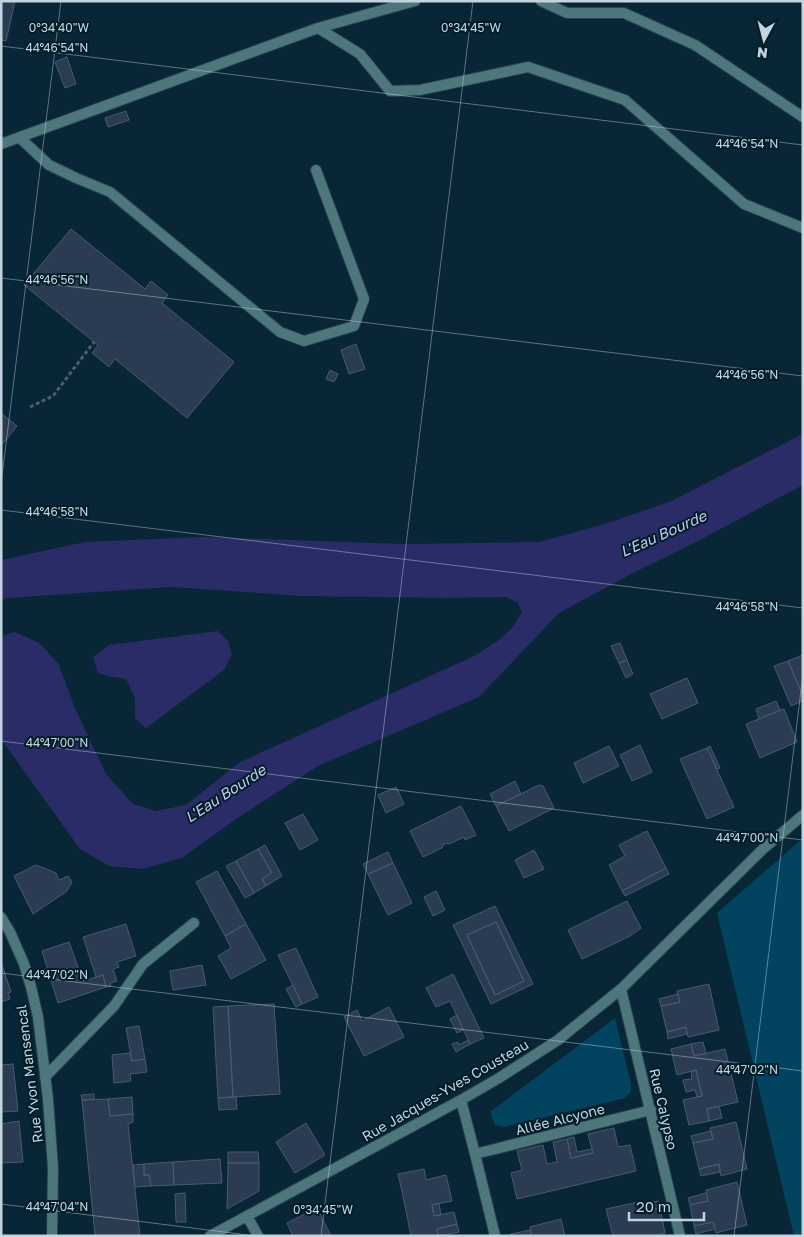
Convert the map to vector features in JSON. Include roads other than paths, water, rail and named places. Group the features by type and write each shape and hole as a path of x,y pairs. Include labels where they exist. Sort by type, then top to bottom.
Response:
{"street":[{"path":"1,144 318,28 415,1"},
{"path":"541,1 567,13 624,12 695,45 803,117"},
{"path":"318,28 360,54 390,90 420,90 528,67 625,100 744,204 803,228"},
{"path":"20,138 49,165 110,192 280,332 304,340 354,326 364,299 316,170"},
{"name":"Rue Jacques-Yves Cousteau","path":"210,1236 461,1100 558,1040 621,989 763,849 803,815"},
{"name":"Rue Yvon Mansencal","path":"1,916 24,964 38,1017 53,1168 52,1236"},
{"path":"45,1077 114,1006 143,964 194,923"},
{"name":"Rue Calypso","path":"621,989 680,1236"},
{"path":"461,1100 476,1154 494,1236"},
{"name":"Allée Alcyone","path":"476,1154 651,1110"},
{"path":"247,1216 258,1236"}],"water":[{"name":"L'Eau Bourde","path":"803,434 803,485 559,613 479,697 318,766 239,817 182,858 142,869 109,866 80,849 1,739 1,636 15,632 39,643 58,663 75,708 106,774 133,804 156,811 186,805 240,762 474,656 499,640 512,628 522,612 518,603 506,597 302,596 170,587 1,600 1,560 85,542 202,537 405,544 539,542 605,524 669,502"},
{"path":"218,631 228,641 232,654 224,670 146,728 135,718 135,698 126,679 98,673 93,657 109,645"}]}
